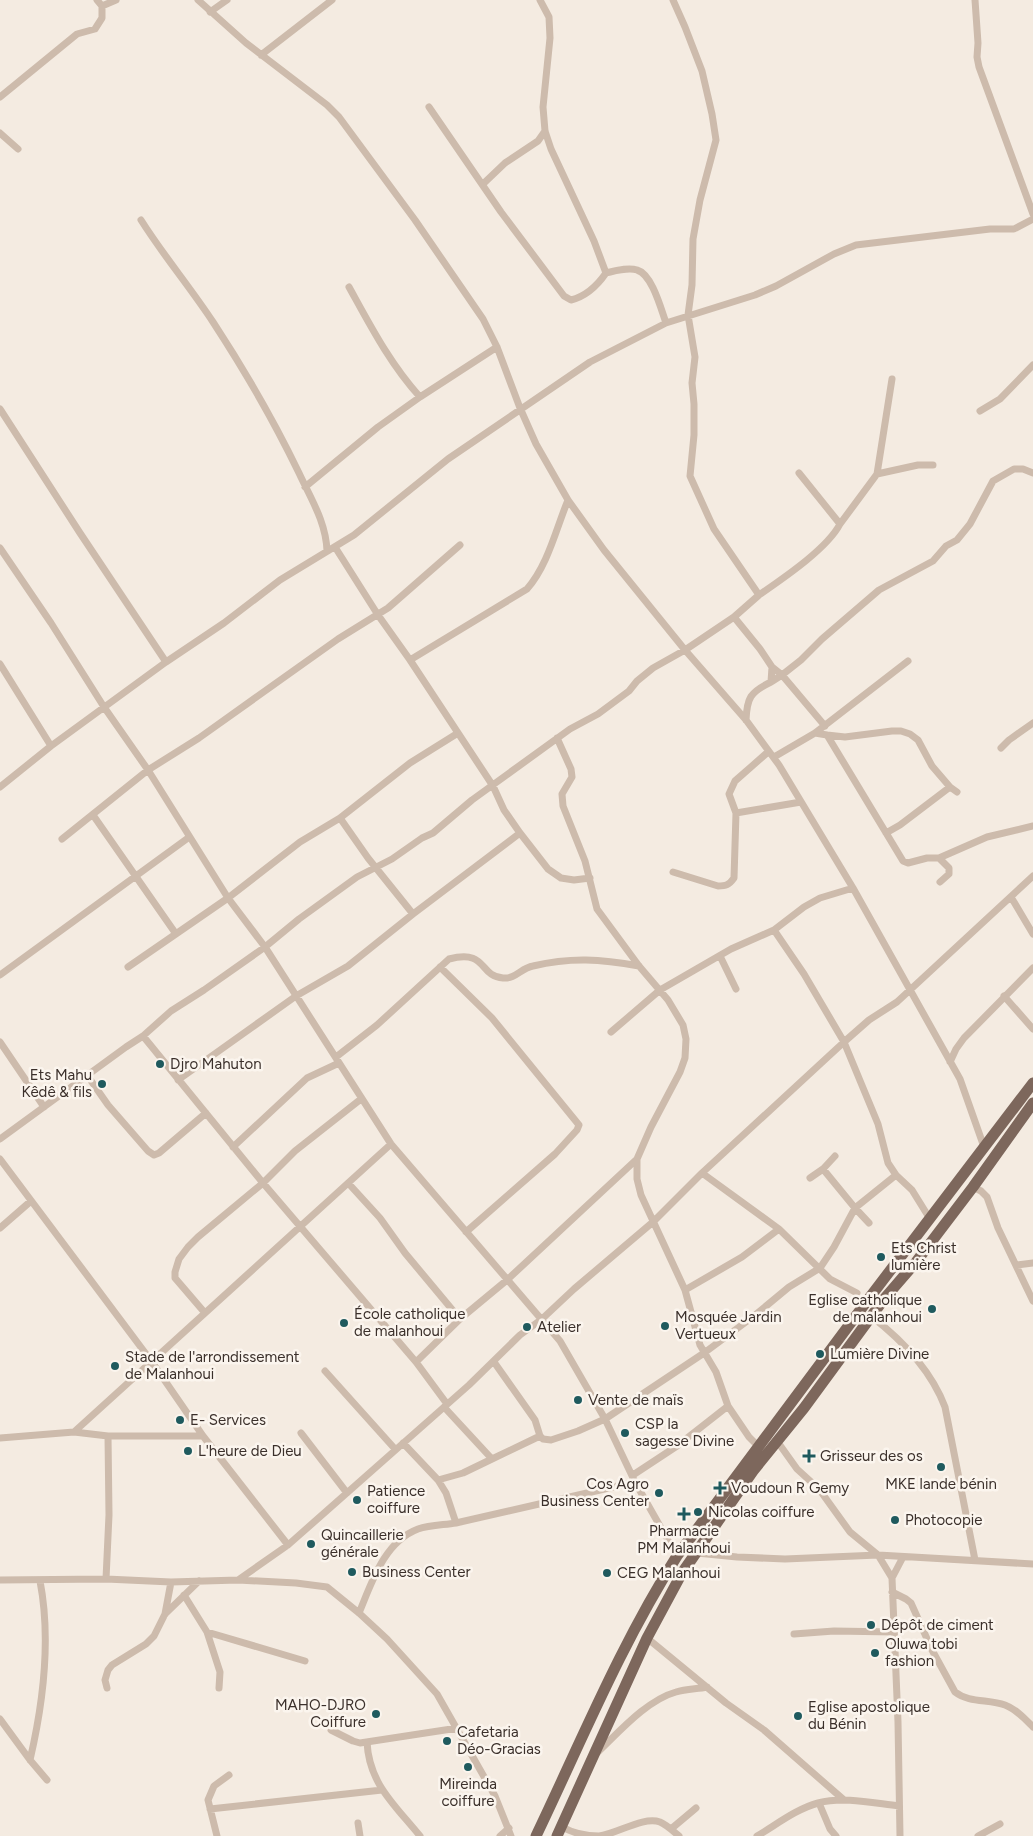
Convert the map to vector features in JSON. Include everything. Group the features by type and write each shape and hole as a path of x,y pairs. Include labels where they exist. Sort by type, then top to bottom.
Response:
{"main road":[{"path":"536,1836 610,1677 659,1584 677,1556 1033,1083"},
{"path":"560,1831 647,1638 674,1585 753,1471 837,1365 871,1316 916,1262 973,1188 1033,1103"}],"street":[{"path":"0,97 77,34 95,29 102,18 99,3 116,0"},
{"path":"198,0 261,55 340,117 415,220 483,319 497,347 536,444 568,500 604,550 685,650 746,720 801,802 853,888 960,1079 984,1147"},
{"path":"210,12 227,0"},
{"path":"261,55 332,0"},
{"path":"540,0 549,17 550,38 543,107 545,131 594,241 606,273"},
{"path":"673,0 686,27 702,71 716,140 700,200 693,239 692,285 688,315 695,357 692,383 694,435 690,476 714,529 759,595"},
{"path":"975,0 977,57 1033,214"},
{"path":"429,107 501,212 564,296 571,300 580,297 598,285 606,273 630,269 638,270 645,274 656,295 666,323"},
{"path":"483,184 505,163 538,141 545,131"},
{"path":"0,134 18,149"},
{"path":"0,787 51,746 166,662 224,623 280,580 354,535 432,471 520,408 590,362 666,323 755,295 776,286 834,254 856,245 990,229 1014,229 1033,219"},
{"path":"141,220 240,364 278,431 323,523 331,549 410,660 493,786 504,810 548,869 561,878 574,880 590,878"},
{"path":"349,287 386,352 408,384 420,397"},
{"path":"305,487 378,427 497,347"},
{"path":"980,411 1000,399 1033,365"},
{"path":"0,1139 143,1036 171,1011 265,947 299,919 357,877 376,868 433,833 454,814 557,738 598,714 629,691 637,681 653,668 685,650 734,617 811,555 836,532 877,474 892,379"},
{"path":"0,409 166,662"},
{"path":"877,474 918,465 933,465"},
{"path":"746,720 747,704 750,696 757,689 782,675 801,660 822,639 879,590 933,561 946,546 957,540 970,524 993,481 1014,470 1022,469 1033,473"},
{"path":"799,472 840,524"},
{"path":"410,660 527,588 536,578 542,567 568,500"},
{"path":"62,838 148,770 235,712 338,638 378,615 396,602 460,545"},
{"path":"1,550 51,623 104,707 148,770 188,838 228,898 265,947 391,1144 560,1341 605,1419 634,1478 677,1556"},
{"path":"734,617 772,667 782,675 825,726"},
{"path":"673,872 718,886 730,884 734,878 736,813 729,794 734,781 771,755 815,733 908,661"},
{"path":"0,664 51,746"},
{"path":"771,682 772,667"},
{"path":"1002,748 1009,740 1033,723"},
{"path":"815,733 845,737 892,731 902,731 910,734 918,740 932,766 950,787 957,792"},
{"path":"128,967 228,898 300,842 340,818 410,763 458,733"},
{"path":"827,735 903,861 908,863 927,858 939,858 987,837 1033,826"},
{"path":"416,1362 460,1318 507,1280 637,1159 685,1058 686,1038 683,1025 668,1000 639,966 597,909 592,895 590,878 563,806 562,794 572,777 571,769 557,738"},
{"path":"886,833 950,787"},
{"path":"736,813 801,802"},
{"path":"92,815 176,934"},
{"path":"340,818 376,868 413,914"},
{"path":"178,1080 296,996 348,966 520,833"},
{"path":"0,975 188,838"},
{"path":"939,858 949,868 949,874 940,882"},
{"path":"238,1580 288,1545 469,1385 520,1336 653,1222 702,1173 844,1042 870,1020 897,1002 1033,876"},
{"path":"611,1032 660,990 743,943 774,930 804,907 820,898 853,888"},
{"path":"1011,897 1033,934"},
{"path":"774,930 804,974 844,1042 878,1124 888,1162 896,1175 912,1190 930,1219"},
{"path":"233,1147 307,1078 337,1060 450,959 462,956 469,957 477,960 496,977 503,978 518,975 526,967 575,959 606,960 639,966"},
{"path":"720,956 736,989"},
{"path":"440,967 492,1018 579,1126 555,1154 466,1232"},
{"path":"950,1062 964,1038 1033,968"},
{"path":"1004,996 1033,1028"},
{"path":"143,1036 263,1183 416,1362 445,1405 492,1459"},
{"path":"0,1042 44,1107"},
{"path":"87,1075 108,1105 148,1151 154,1155 169,1145 206,1113"},
{"path":"205,1313 175,1278 176,1267 188,1247 198,1236 263,1183 295,1151 361,1098"},
{"path":"74,1432 391,1144"},
{"path":"810,1178 823,1169 836,1156"},
{"path":"0,1159 152,1362 203,1436 288,1545"},
{"path":"637,1159 641,1195 686,1290 700,1345 716,1372 728,1406 749,1437 758,1446"},
{"path":"823,1169 854,1208 869,1223"},
{"path":"702,1173 779,1229 830,1279 857,1293"},
{"path":"494,1362 535,1420 540,1436 543,1439 551,1440 578,1432 605,1419 704,1353 789,1287 820,1268 834,1247 854,1208 896,1175"},
{"path":"349,1184 380,1218 405,1253 460,1318"},
{"path":"973,1188 981,1191 987,1197 998,1228 1017,1265 1024,1286 1033,1301"},
{"path":"0,1228 31,1201"},
{"path":"686,1290 742,1257 779,1229"},
{"path":"1017,1265 1033,1262"},
{"path":"871,1316 892,1332 920,1364 935,1384 941,1396 945,1407 975,1560"},
{"path":"325,1371 395,1449"},
{"path":"359,1613 380,1565 394,1546 416,1530 456,1523 634,1478 728,1406"},
{"path":"0,1438 74,1432 108,1436 203,1436"},
{"path":"301,1433 347,1493"},
{"path":"106,1578 109,1515 108,1436"},
{"path":"438,1480 463,1473 540,1436"},
{"path":"777,1441 797,1469 818,1489 850,1532 878,1555 892,1578"},
{"path":"403,1442 438,1480 446,1494 456,1523"},
{"path":"697,1553 785,1559 878,1555 1033,1564"},
{"path":"900,1836 898,1722 892,1578 903,1557"},
{"path":"0,1580 40,1581 106,1578 171,1582 238,1580 296,1583 327,1587 359,1613 437,1694 495,1796 511,1836"},
{"path":"30,1760 37,1730 46,1644 44,1602 40,1581"},
{"path":"165,1614 199,1581"},
{"path":"107,1688 105,1680 112,1664 146,1644 154,1636 165,1614 171,1582"},
{"path":"892,1592 906,1599 911,1604 932,1650 955,1692 967,1698 1004,1704 1018,1713 1033,1727"},
{"path":"184,1595 208,1632 220,1672 219,1688"},
{"path":"794,1634 834,1631 894,1632"},
{"path":"208,1632 305,1661"},
{"path":"647,1638 764,1730 844,1800"},
{"path":"590,1762 598,1751 656,1701 675,1692 707,1687"},
{"path":"0,1719 47,1780"},
{"path":"331,1730 353,1741 366,1742 458,1728"},
{"path":"366,1742 368,1759 373,1775 382,1790 420,1836"},
{"path":"217,1836 208,1800 214,1786 229,1776"},
{"path":"210,1809 382,1790"},
{"path":"757,1836 819,1802 844,1800 900,1806"},
{"path":"819,1802 830,1829 836,1836"},
{"path":"671,1829 696,1808"},
{"path":"560,1831 599,1836 644,1822 657,1821 679,1836"},
{"path":"358,1822 360,1836"},
{"path":"978,1836 1000,1824"},
{"path":"500,1836 509,1828"}],"place":[{"name":"Djro Mahuton","path":"160,1064"},
{"name":"Ets Mahu Kêdê & fils","path":"102,1084"},
{"name":"Ets Christ lumière","path":"881,1257"},
{"name":"Eglise catholique de malanhoui","path":"932,1309"},
{"name":"École catholique de malanhoui","path":"344,1323"},
{"name":"Mosquée Jardin Vertueux","path":"665,1326"},
{"name":"Atelier","path":"527,1327"},
{"name":"Lumière Divine","path":"820,1354"},
{"name":"Stade de l'arrondissement de Malanhoui","path":"115,1366"},
{"name":"Vente de maïs","path":"578,1400"},
{"name":"E- Services","path":"180,1420"},
{"name":"CSP la sagesse Divine","path":"625,1433"},
{"name":"L'heure de Dieu","path":"188,1451"},
{"name":"Grisseur des os","path":"809,1456"},
{"name":"MKE lande bénin","path":"941,1467"},
{"name":"Voudoun R Gemy","path":"720,1488"},
{"name":"Cos Agro Business Center","path":"659,1493"},
{"name":"Patience coiffure","path":"357,1500"},
{"name":"Nicolas coiffure","path":"698,1512"},
{"name":"Pharmacie PM Malanhoui","path":"684,1514"},
{"name":"Photocopie","path":"895,1520"},
{"name":"Quincaillerie générale","path":"311,1544"},
{"name":"Business Center","path":"352,1572"},
{"name":"CEG Malanhoui","path":"607,1573"},
{"name":"Dépôt de ciment","path":"871,1625"},
{"name":"Oluwa tobi fashion","path":"875,1653"},
{"name":"MAHO-DJRO Coiffure","path":"376,1714"},
{"name":"Eglise apostolique du Bénin","path":"798,1716"},
{"name":"Cafetaria Déo-Gracias","path":"447,1741"},
{"name":"Mireinda coiffure","path":"468,1767"}]}
